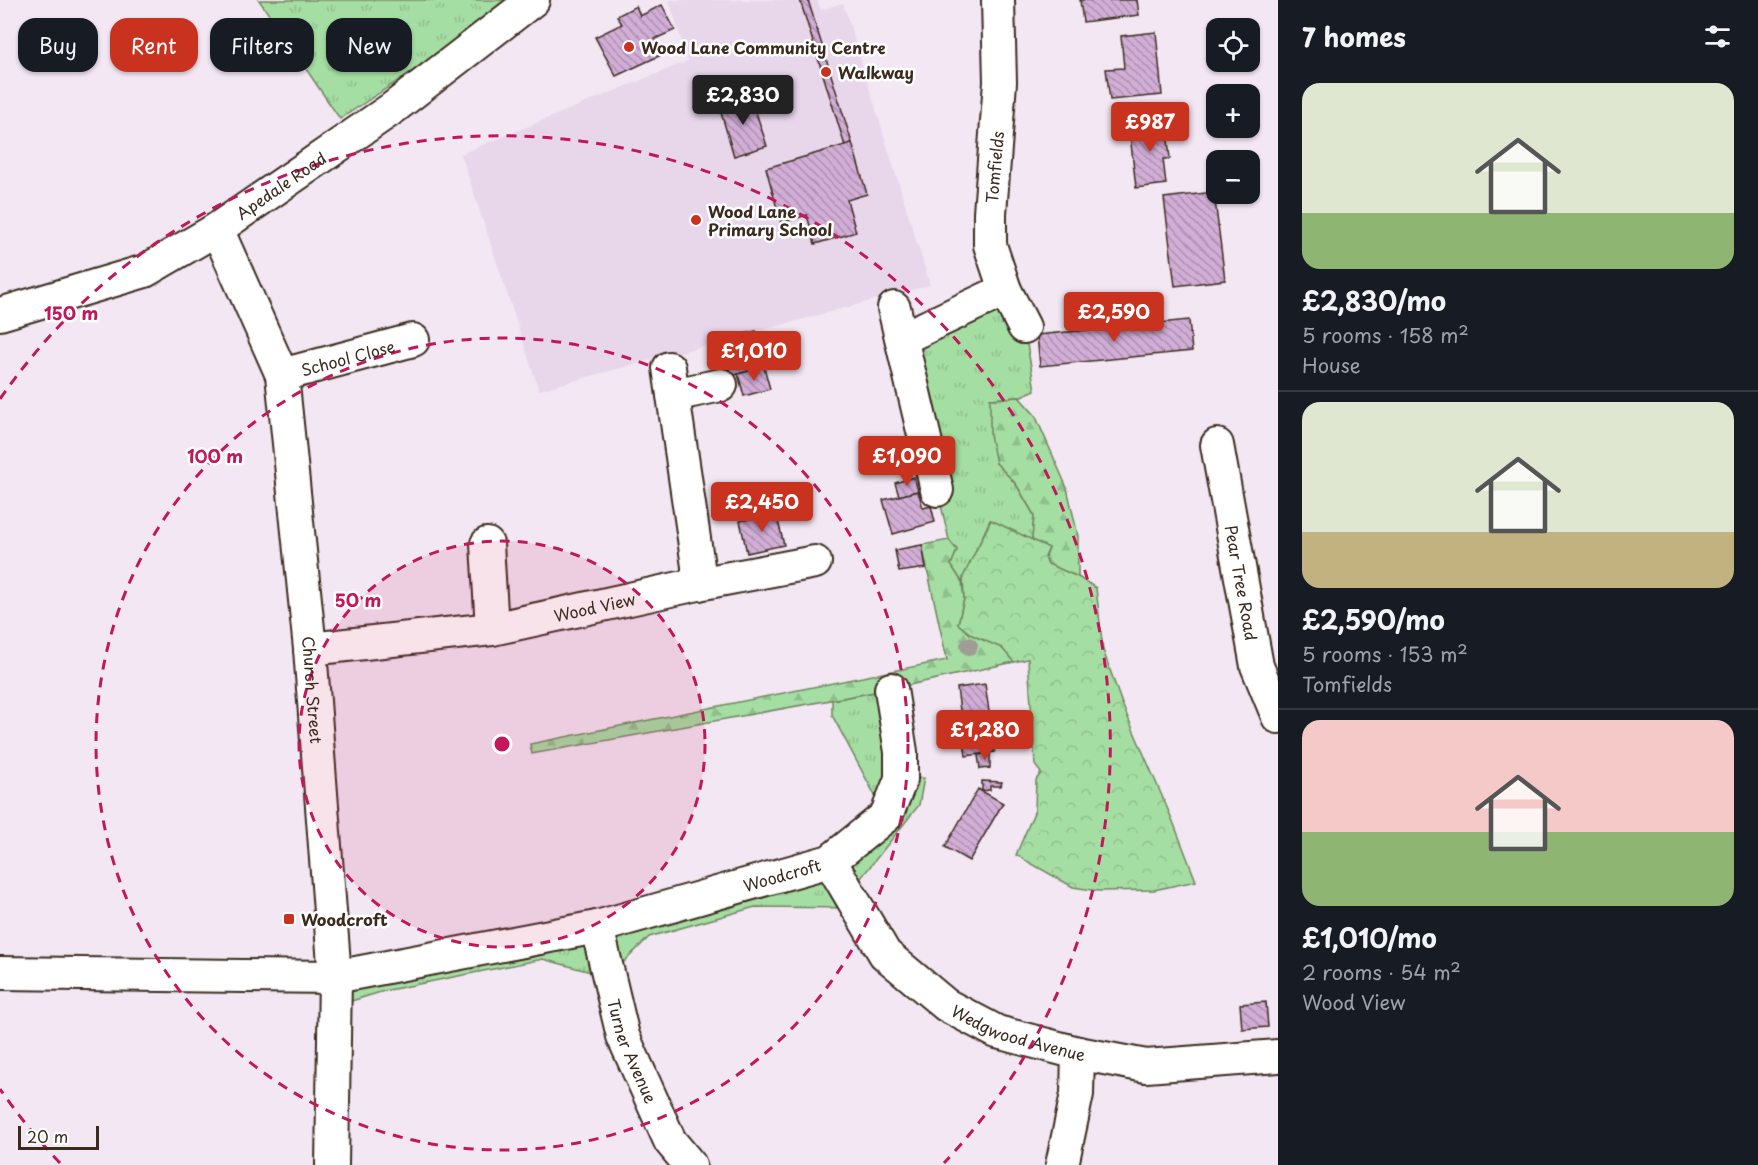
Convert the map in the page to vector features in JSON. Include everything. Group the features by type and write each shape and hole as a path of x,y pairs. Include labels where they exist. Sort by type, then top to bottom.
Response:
{"street":[{"name":"Apedale Road","path":"0,314 145,271 217,229 393,108 533,0"},
{"name":"Tomfields","path":"998,0 1000,82 990,213 990,245 1005,290 1024,327"},
{"name":"Church Street","path":"217,229 282,375 310,649 335,977 332,1165"},
{"path":"903,339 1005,290"},
{"path":"894,308 937,490"},
{"name":"School Close","path":"282,375 413,340"},
{"path":"698,584 698,566 671,382 721,385"},
{"name":"Pear Tree Road","path":"1217,445 1257,666 1278,717"},
{"path":"487,544 492,629"},
{"name":"Wood View","path":"310,649 492,629 698,584 815,562"},
{"name":"Woodcroft","path":"0,973 335,977 597,927 830,861 886,816 901,779 901,752 891,689"},
{"name":"Wedgwood Avenue","path":"830,861 885,954 946,1005 997,1032 1078,1053 1146,1066 1278,1056"},
{"name":"Turner Avenue","path":"597,927 623,1036 670,1142 690,1165"},
{"path":"1062,1165 1077,1094 1078,1053"}],"shaded area":[{"name":"Wood Lane Primary School","path":"669,0 817,0 821,10 843,3 930,285 539,390 461,154 688,61"}],"green space":[{"path":"259,0 506,0 504,10 412,71 412,18 326,18 326,72 411,72 340,119 308,72 314,72 314,18 271,18"},
{"path":"1005,290 1024,327 1035,390 1019,397 991,399 996,463 1016,484 1034,515 1032,540 990,520 962,582 951,565 957,550 949,540 903,339"},
{"path":"1019,397 1035,415 1067,488 1078,536 1078,577 1048,564 1045,557 1049,548 1032,540 1034,515 1016,484 996,463 990,435 990,399"},
{"path":"991,520 1049,548 1045,557 1048,564 1096,588 1103,650 1122,704 1196,881 1154,890 1099,891 1073,887 1016,855 1035,810 1036,780 1041,773 1035,765 1028,659 1014,662 1002,648 972,635 958,624 964,599 963,577"},
{"path":"949,540 957,550 951,565 962,582 964,599 958,624 972,635 1002,648 1014,662 891,689 532,754 530,744 947,660 922,545"},
{"path":"891,689 901,779 924,778 919,805 849,893 858,908 755,907 649,937 609,977 543,959 384,991 335,1006 335,977 830,861 886,816 832,715 832,700"}],"building":[{"name":"Walkway","path":"800,0 808,0 852,143 845,146"},
{"path":"1080,0 1137,0 1139,15 1083,22"},
{"name":"Wood Lane Community Centre","path":"662,5 675,30 655,39 661,55 616,76 595,37 622,24 617,16 636,6 640,16"},
{"path":"1156,32 1162,95 1110,100 1106,69 1124,68 1121,36"},
{"path":"751,97 767,146 734,156 719,106"},
{"path":"1166,122 1170,159 1163,159 1166,184 1136,188 1129,126"},
{"path":"852,143 867,194 847,200 856,232 815,244 807,215 781,223 766,168"},
{"path":"1206,193 1206,204 1216,204 1225,280 1175,286 1164,198"},
{"path":"1189,320 1192,351 1040,366 1037,335"},
{"path":"756,331 766,366 724,378 714,342"},
{"path":"764,367 770,389 744,396 738,374"},
{"path":"914,477 918,491 899,496 895,483"},
{"path":"918,491 923,508 931,506 935,522 893,534 883,500"},
{"path":"776,513 784,545 747,553 740,521"},
{"path":"922,545 926,568 899,572 895,550"},
{"path":"985,684 995,752 966,756 957,688"},
{"path":"990,753 990,768 980,769 978,755"},
{"path":"982,781 1002,782 1001,786 990,786 990,790 982,791"},
{"path":"978,789 1003,803 969,861 945,847"},
{"path":"1266,1002 1268,1027 1242,1029 1240,1004"}],"place":[{"name":"Wood Lane Community Centre","path":"629,47"},
{"name":"Walkway","path":"826,72"},
{"name":"Wood Lane Primary School","path":"696,220"},
{"name":"Woodcroft","path":"289,919"}]}
